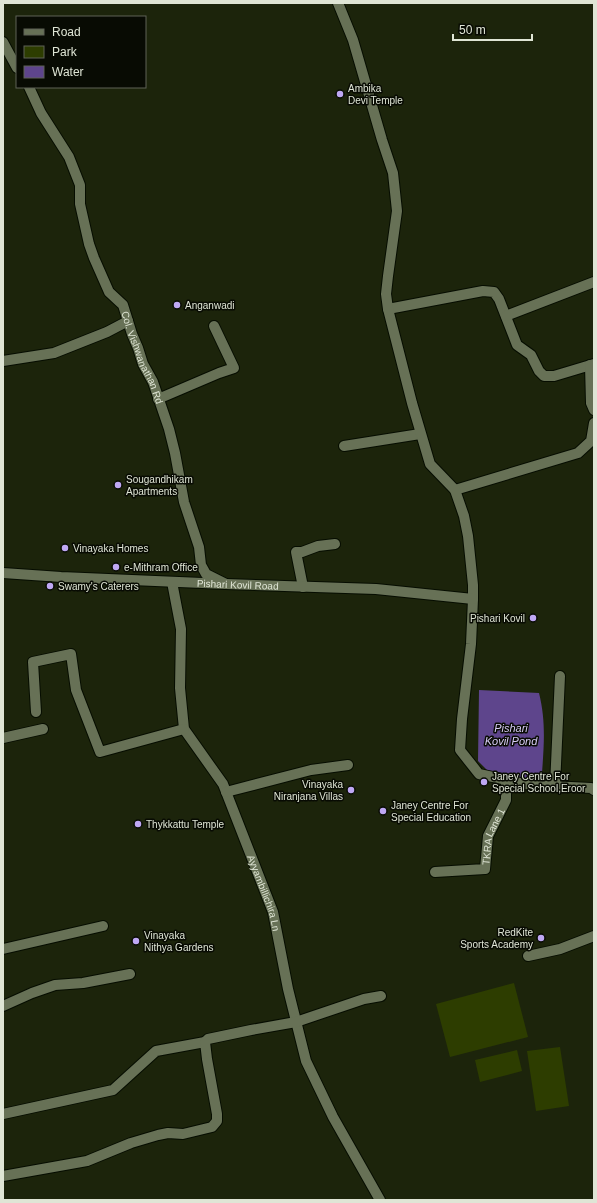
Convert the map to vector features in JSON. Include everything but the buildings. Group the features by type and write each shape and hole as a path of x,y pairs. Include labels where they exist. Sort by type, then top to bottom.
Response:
{"street":[{"path":"338,3 353,40 393,173 397,211 386,294 388,309 420,434 430,464 455,490 464,516 468,536 473,599 471,644 462,719 460,750 479,774 530,785 591,788 594,790"},
{"path":"3,42 16,66"},
{"name":"Col. Vishwanathan Rd","path":"29,88 41,113 72,164 80,185 80,204 89,244 94,258 109,292 122,305 143,364 153,382 172,441 186,508 199,546 200,565 206,574 226,584"},
{"path":"506,316 594,282"},
{"path":"388,309 483,292 494,292 499,299 517,345 531,355 539,371 544,376 554,376 592,364 591,403 594,410"},
{"path":"3,361 54,353 106,332 128,321"},
{"path":"158,399 219,372 234,368 214,326"},
{"path":"455,490 578,453 590,441 594,422"},
{"path":"344,446 420,434"},
{"path":"303,586 296,552 302,552 318,546 334,544"},
{"name":"Pishari Kovil Road","path":"3,573 61,578 376,589 473,599"},
{"name":"Ayyambillichira Ln","path":"172,582 181,629 180,688 184,729 223,784 273,912 288,989 306,1061 333,1117 380,1200"},
{"path":"36,712 33,662 70,654 76,690 100,752 184,729"},
{"path":"555,786 560,676"},
{"path":"3,738 43,729"},
{"path":"226,792 311,770 348,765"},
{"name":"TKRA Lane 1","path":"435,872 485,869 488,836 506,800 506,780"},
{"path":"3,949 103,926"},
{"path":"528,956 560,948 594,936"},
{"path":"3,1006 55,985 84,983 130,974"},
{"path":"3,1114 113,1090 156,1051 205,1042 212,1038 296,1022 364,999 381,996"},
{"path":"3,1176 87,1161 132,1143 158,1135 168,1133 183,1134 212,1127 217,1122 217,1114 205,1042"}],"green space":[{"path":"514,983 528,1037 450,1057 436,1004"},
{"path":"560,1047 569,1106 536,1111 527,1051"},
{"path":"517,1050 522,1071 480,1082 475,1060"}],"water":[{"name":"Pishari Kovil Pond","path":"479,690 539,693 544,723 542,773 528,779 488,771 478,761"}],"place":[{"name":"Ambika Devi Temple","path":"340,94"},
{"name":"Anganwadi","path":"177,305"},
{"name":"Sougandhikam Apartments","path":"118,485"},
{"name":"Vinayaka Homes","path":"65,548"},
{"name":"e-Mithram Office","path":"116,567"},
{"name":"Swamy's Caterers","path":"50,586"},
{"name":"Pishari Kovil","path":"533,618"},
{"name":"Janey Centre For Special School,Eroor","path":"484,782"},
{"name":"Vinayaka Niranjana Villas","path":"351,790"},
{"name":"Janey Centre For Special Education","path":"383,811"},
{"name":"Thykkattu Temple","path":"138,824"},
{"name":"RedKite Sports Academy","path":"541,938"},
{"name":"Vinayaka Nithya Gardens","path":"136,941"}]}
